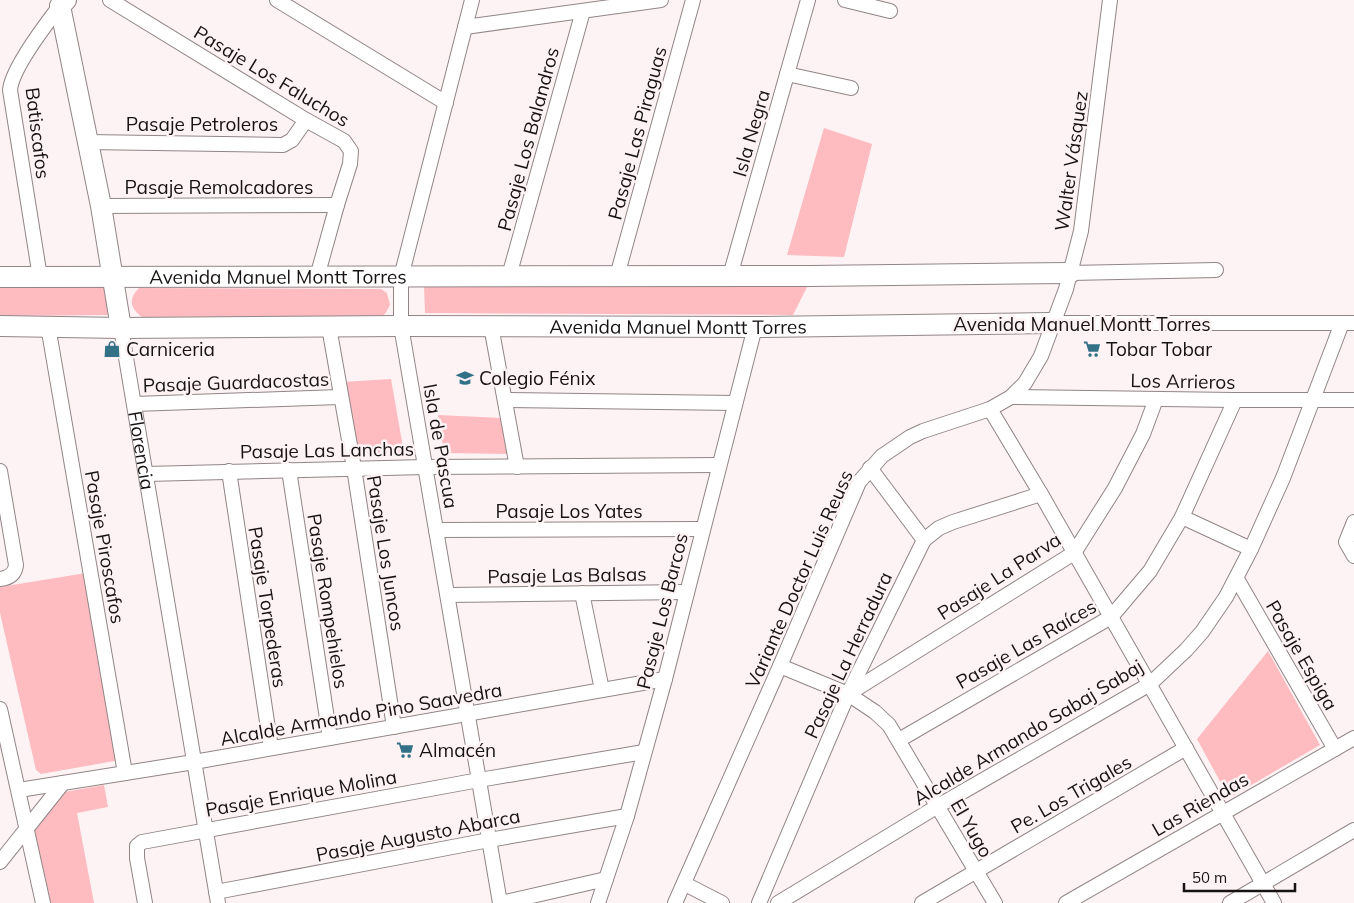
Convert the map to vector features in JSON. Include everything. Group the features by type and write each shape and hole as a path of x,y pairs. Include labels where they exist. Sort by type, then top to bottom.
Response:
{"street":[{"name":"Pasaje Los Faluchos","path":"110,0 306,120 344,141 351,151 350,164 317,277"},
{"path":"277,0 446,103"},
{"name":"Isla de Pascua","path":"472,0 401,277 401,326 501,903"},
{"path":"465,26 661,0"},
{"name":"Pasaje Las Piraguas","path":"616,276 693,0"},
{"name":"Isla Negra","path":"730,276 808,0"},
{"path":"845,0 890,11"},
{"name":"Walter Vásquez","path":"1053,323 1070,273 1081,232 1110,0"},
{"name":"Florencia","path":"63,3 87,142 101,206 217,897"},
{"name":"Batiscafos","path":"40,277 10,90 13,78 37,37 63,3"},
{"name":"Pasaje Los Balandros","path":"509,276 583,11"},
{"path":"787,74 851,88"},
{"name":"Pasaje Petroleros","path":"87,142 282,145 295,137 306,120"},
{"name":"Pasaje Remolcadores","path":"101,206 337,205"},
{"name":"Avenida Manuel Montt Torres","path":"0,277 730,276 1216,270"},
{"name":"Avenida Manuel Montt Torres","path":"0,326 121,328 401,326 755,327 1053,323 1348,323"},
{"name":"Variante Doctor Luis Reuss","path":"675,903 685,884 859,482 882,456 910,437 990,409 1011,397 1025,383 1041,356 1053,323"},
{"name":"Alcalde Armando Sabaj Sabaj","path":"778,903 938,806 1150,684 1186,650 1219,609 1237,579 1276,496 1313,400 1348,323"},
{"name":"Pasaje Piroscafos","path":"48,326 125,773"},
{"path":"491,326 517,466"},
{"name":"Pasaje Los Juncos","path":"329,327 354,468 394,727"},
{"name":"Pasaje Los Barcos","path":"598,903 627,816 755,327"},
{"name":"Pasaje Guardacostas","path":"134,404 340,397"},
{"name":"Los Arrieros","path":"1011,397 1354,400"},
{"name":"Pasaje La Parva","path":"848,694 1074,553 1116,488 1143,434 1156,399"},
{"path":"505,400 736,403"},
{"name":"Pasaje Las Raíces","path":"899,740 1111,617 1150,571 1182,517 1235,400"},
{"path":"990,409 1041,494 1274,903"},
{"name":"Pasaje Las Lanchas","path":"146,474 425,467 718,466"},
{"path":"870,468 924,540"},
{"name":"Pasaje Rompehielos","path":"289,470 330,738"},
{"path":"0,471 16,570 12,575 0,579"},
{"name":"Pasaje Torpederas","path":"229,471 271,748"},
{"name":"Pasaje La Herradura","path":"759,903 848,694 924,540 939,528 953,522 1041,494"},
{"path":"1182,517 1251,549"},
{"path":"1354,522 1346,542 1354,556"},
{"name":"Pasaje Los Yates","path":"436,530 702,529"},
{"name":"Pasaje Espiga","path":"1237,579 1335,749"},
{"name":"Pasaje Las Balsas","path":"448,596 687,592"},
{"path":"582,593 602,690"},
{"name":"El Yugo","path":"780,666 848,694 889,725 995,903"},
{"name":"Alcalde Armando Pino Saavedra","path":"19,790 194,762 664,679"},
{"path":"1,718 19,790 43,903"},
{"name":"Las Riendas","path":"1066,903 1354,738"},
{"name":"Pe. Los Trigales","path":"922,903 1186,748"},
{"name":"Pasaje Enrique Molina","path":"145,903 137,858 137,846 142,842 479,780 644,752"},
{"path":"0,862 63,783"},
{"name":"Pasaje Augusto Abarca","path":"217,897 490,840 627,816"},
{"path":"1230,903 1354,830"},
{"path":"501,903 606,879"},
{"path":"685,884 722,903"}],"shaded area":[{"path":"824,128 872,144 844,257 787,255"},
{"path":"608,282 807,287 793,315 425,313 424,284"},
{"path":"0,284 104,284 113,309 107,315 0,316"},
{"path":"139,288 381,289 387,293 390,305 382,316 142,317 135,310 132,303 133,296"},
{"path":"391,379 404,453 357,455 343,382"},
{"path":"438,415 502,418 509,454 444,453"},
{"path":"86,573 120,760 41,774 36,770 0,613 0,587"},
{"path":"1268,651 1320,745 1229,798 1197,739"},
{"path":"104,785 108,807 77,813 94,903 51,903 34,828 59,793"}],"place":[{"name":"Carniceria","path":"112,349"},
{"name":"Tobar Tobar","path":"1092,349"},
{"name":"Colegio Fénix","path":"465,378"},
{"name":"Almacén","path":"405,750"}]}
